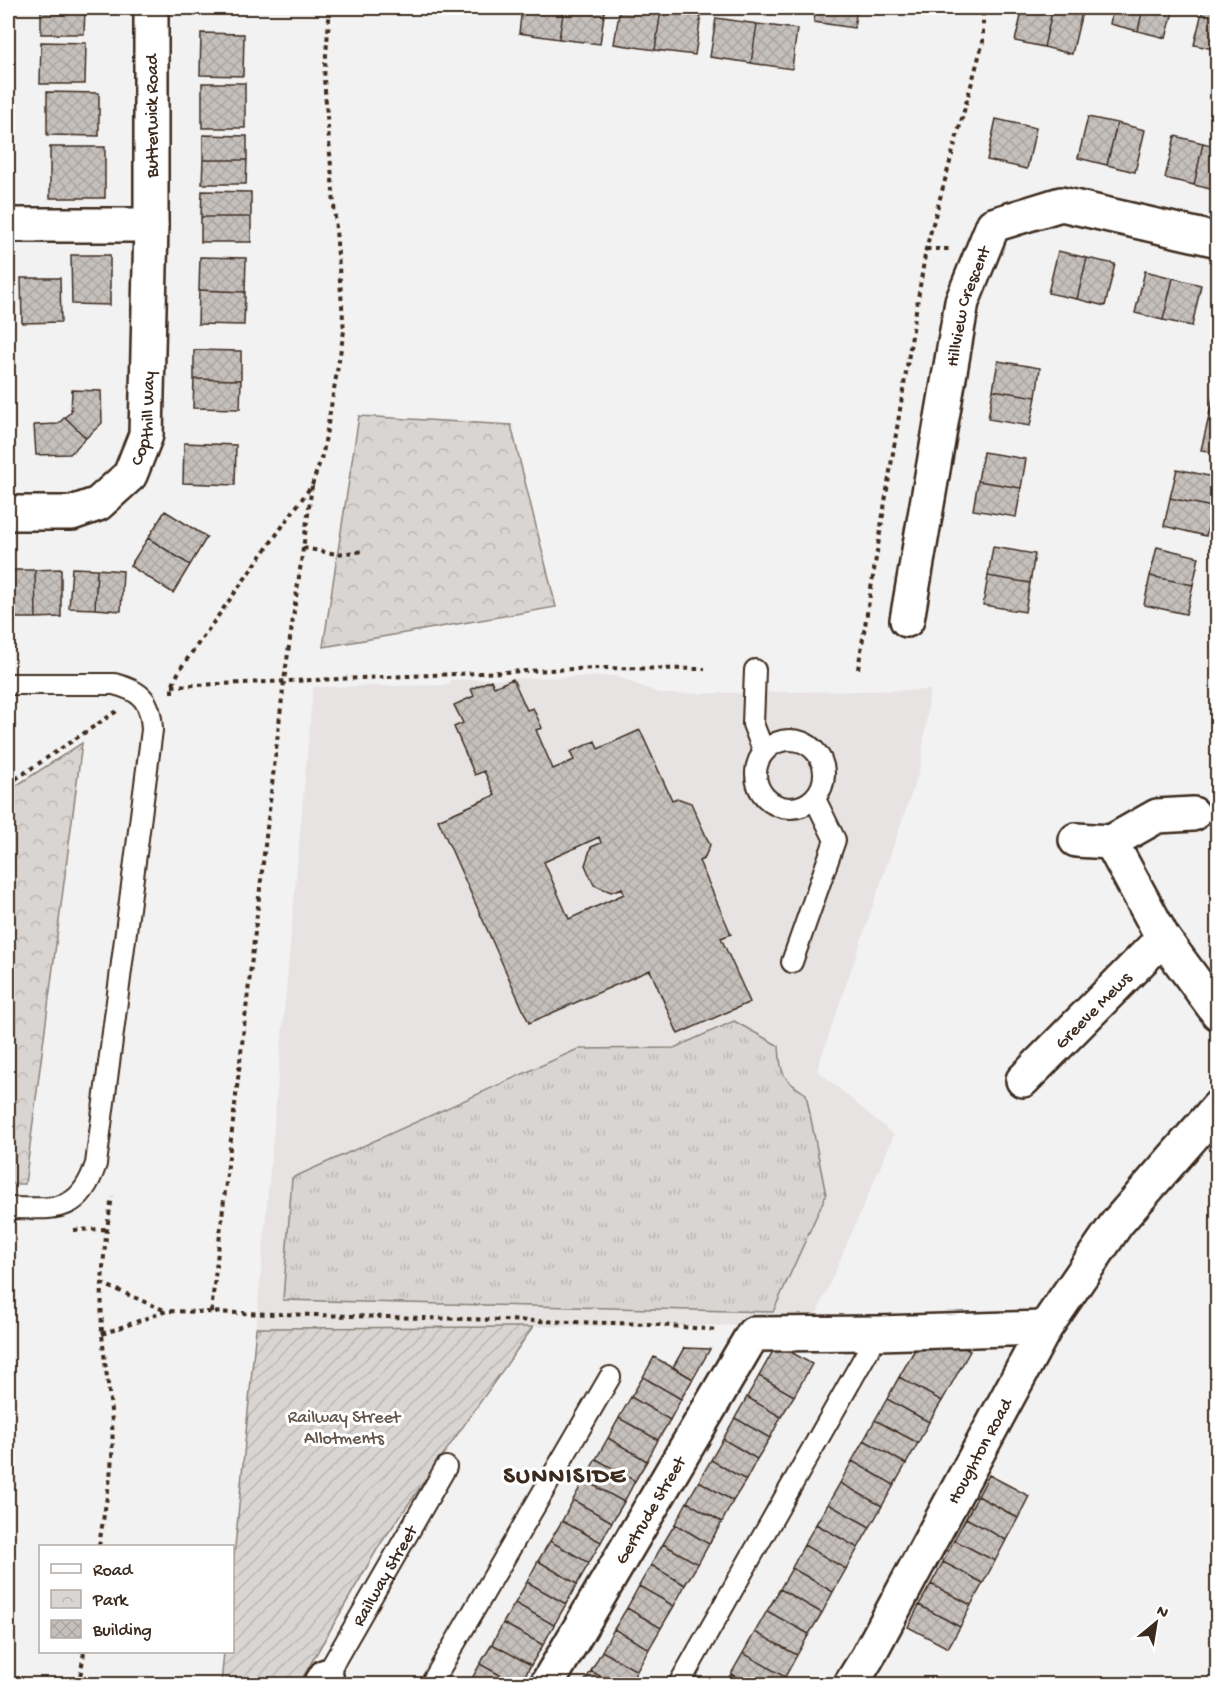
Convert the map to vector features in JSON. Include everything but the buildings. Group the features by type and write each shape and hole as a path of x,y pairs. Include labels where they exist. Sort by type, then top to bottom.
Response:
{"street":[{"name":"Butterwick Road","path":"151,8 151,225"},
{"name":"Hillview Crescent","path":"907,620 962,302 993,225 1061,204 1218,240"},
{"path":"8,225 151,225"},
{"name":"Copthill Way","path":"8,513 72,513 98,504 130,475 146,435 151,225"},
{"path":"1076,840 1111,842 1157,816 1193,814"},
{"path":"1111,842 1163,938 1218,1013"},
{"name":"Greeve Mews","path":"1023,1080 1163,938"},
{"name":"Houghton Road","path":"851,1684 873,1648 1045,1328 1117,1223 1218,1107"},
{"path":"753,1334 1045,1328"},
{"name":"Gertrude Street","path":"547,1684 753,1334"}],"lane":[{"path":"755,670 753,724 764,752"},
{"path":"8,684 114,684 127,687 138,693 146,702 151,713 152,730 96,1164 89,1184 80,1197 67,1205 45,1208 8,1208"},
{"path":"788,740 802,742 814,750 822,761 825,775 822,788 814,799 803,806 791,809 766,800 759,789 756,776 757,763 764,752 775,743 788,740"},
{"path":"792,962 835,840 814,799"},
{"path":"679,1684 879,1333"},
{"path":"431,1684 610,1377"},
{"name":"Railway Street","path":"324,1680 446,1467"}],"path":[{"path":"211,1312 284,681 312,486 323,453 344,331 324,78 330,8"},
{"path":"858,669 926,249 983,42 983,8"},
{"path":"312,486 180,669 172,686 598,668 705,669"},
{"path":"303,548 337,554 365,551"},
{"path":"8,784 117,711 151,713"},
{"path":"101,1283 167,1311"},
{"path":"102,1334 167,1311 648,1324 753,1334"},
{"path":"79,1684 84,1653"}],"shaded area":[{"path":"616,676 661,694 930,690 921,765 817,1070 894,1135 812,1325 256,1328 313,687 451,685 450,680"}],"green space":[{"path":"359,416 511,425 556,607 323,647"},
{"path":"82,743 25,1184 8,1184 8,791"},
{"path":"734,1021 779,1046 784,1075 787,1080 806,1094 826,1195 773,1312 283,1300 292,1178 578,1049 674,1048"},
{"name":"Railway Street Allotments","path":"533,1327 379,1546 299,1684 221,1684 224,1653 234,1653 234,1558 256,1328"}],"district":[{"name":"SUNNISIDE","path":"565,1474"}]}
